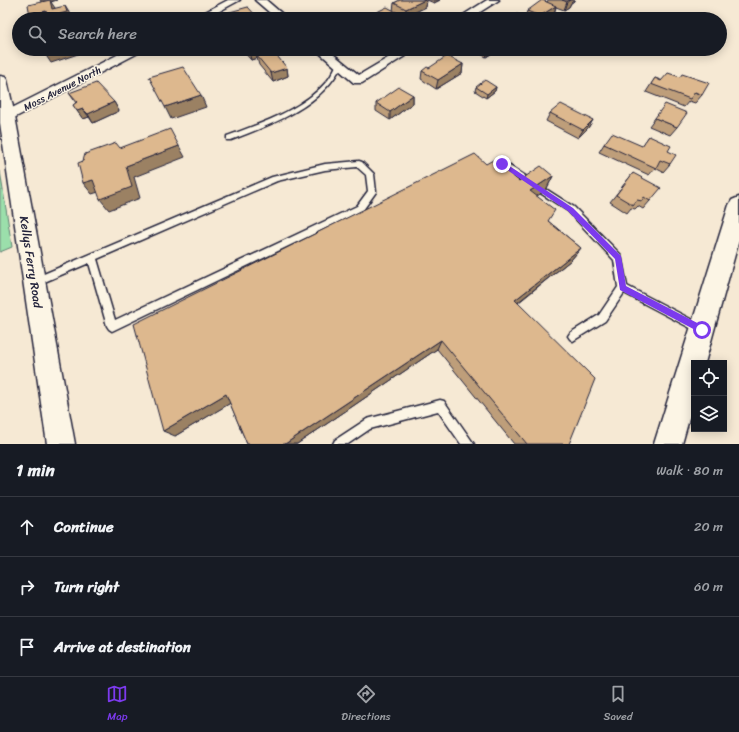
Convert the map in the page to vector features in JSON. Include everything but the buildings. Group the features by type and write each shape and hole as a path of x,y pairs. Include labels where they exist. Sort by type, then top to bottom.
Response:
{"street":[{"path":"211,12 234,0"},
{"path":"260,0 275,12"},
{"path":"474,12 494,0"},
{"name":"Moss Avenue North","path":"3,98 119,56"},
{"path":"328,56 358,80 399,56"},
{"name":"Kellys Ferry Road","path":"3,98 60,444"},
{"path":"668,444 739,205"}],"lane":[{"path":"229,138 282,117 310,100 329,82 339,65"},
{"path":"34,282 92,257 275,179 325,167 358,164 370,174 372,192 360,208 112,326 92,257"},
{"path":"502,164 571,209 618,258 623,288 602,318 573,336"},
{"path":"623,288 702,330"},
{"path":"339,444 367,424 440,405 468,444"}],"green space":[{"path":"0,171 12,247 0,252"}],"route":[{"path":"502,164 571,209 618,258 623,288 702,330"}]}
